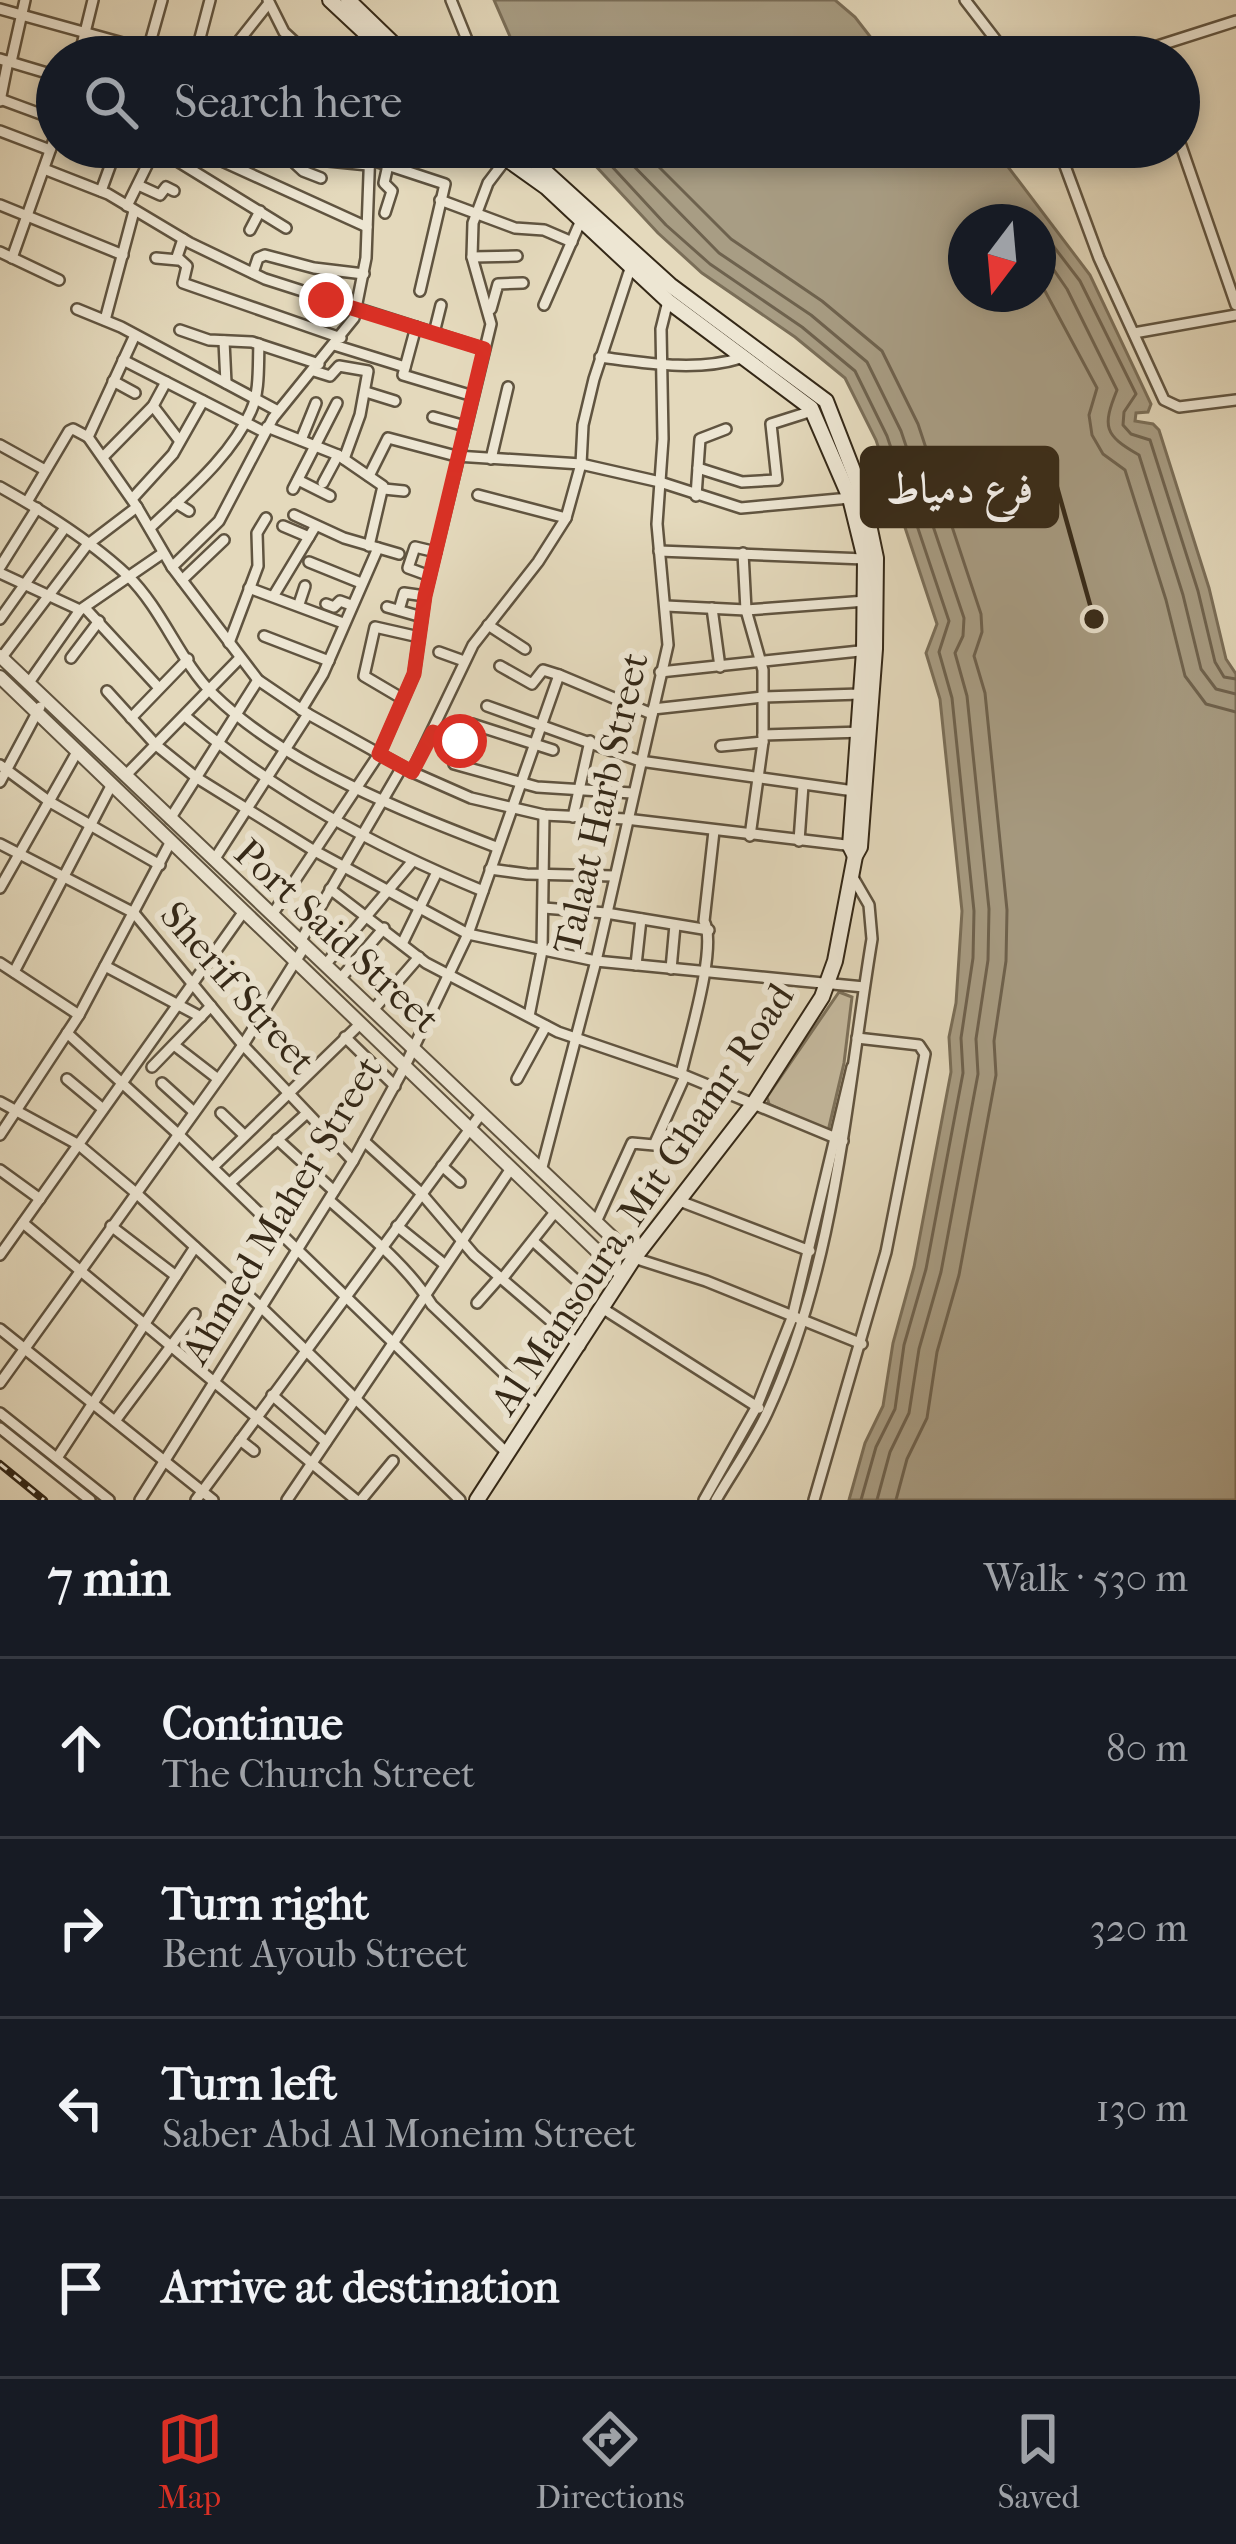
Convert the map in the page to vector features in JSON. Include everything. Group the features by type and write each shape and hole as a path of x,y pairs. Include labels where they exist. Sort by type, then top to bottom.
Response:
{"main road":[{"path":"330,0 369,36"},
{"path":"352,4 385,36"},
{"name":"Al Mansoura, Mit Ghamr Road","path":"531,168 668,301 812,411 850,498 865,560 869,650 861,694 864,732 854,791 855,850"},
{"name":"Al Mansoura, Mit Ghamr Road","path":"477,1500 634,1258 754,1103 829,982 855,850 877,573 863,496 826,401 670,285 534,168"}],"street":[{"path":"25,0 6,61 0,100 36,113"},
{"path":"152,36 162,0"},
{"path":"201,36 210,0"},
{"path":"352,4 373,0"},
{"path":"452,0 466,36"},
{"path":"964,0 992,36"},
{"path":"84,36 90,1"},
{"path":"242,36 268,2 288,36"},
{"path":"0,9 94,36"},
{"path":"1195,36 1236,21"},
{"path":"6,61 36,70"},
{"path":"0,131 36,145"},
{"path":"100,191 109,168"},
{"path":"104,320 131,209 146,168"},
{"path":"188,168 286,227"},
{"path":"234,168 367,226"},
{"path":"300,168 321,178"},
{"path":"172,567 219,521 266,429 338,341 357,308 364,274 369,168"},
{"path":"385,213 392,191 384,183 387,168"},
{"path":"397,168 445,184 420,291"},
{"path":"490,314 472,256 476,211 500,168"},
{"path":"1065,168 1090,236 1167,403 1179,407 1236,400"},
{"path":"1189,168 1236,304"},
{"path":"12,258 44,169 100,191 253,274 484,349"},
{"path":"138,185 159,195 166,187 174,190"},
{"path":"440,200 515,228 554,232 572,242"},
{"path":"0,205 123,255"},
{"path":"250,230 260,212"},
{"path":"544,304 582,218"},
{"path":"435,219 447,223"},
{"path":"178,260 183,239"},
{"path":"0,252 59,280"},
{"path":"253,274 263,255 364,274"},
{"path":"472,256 517,256"},
{"path":"156,258 187,266 183,283 472,396"},
{"path":"0,1383 243,1045 294,964 382,799 433,732 464,661 566,518 600,357 631,266"},
{"path":"272,915 379,754 414,674 425,596 497,284 523,283"},
{"name":"Talaat Harb Street","path":"541,1171 577,1041 669,634 659,551 662,319 668,301"},
{"path":"434,333 441,305"},
{"path":"77,309 278,411"},
{"path":"1134,333 1236,315"},
{"path":"404,371 416,327"},
{"path":"180,330 260,344 330,376"},
{"path":"88,437 135,335"},
{"path":"224,341 226,383"},
{"path":"150,528 206,478 245,422 255,400 260,344"},
{"path":"600,357 661,365 741,358"},
{"path":"123,360 245,422 341,457 384,489 404,491"},
{"path":"323,483 341,457 366,392 368,371 339,366 326,391"},
{"path":"113,381 135,393"},
{"path":"103,457 153,406 166,382"},
{"path":"491,459 508,387"},
{"path":"366,392 395,401"},
{"path":"1,657 87,545 134,503 179,442 202,400"},
{"path":"301,440 316,403"},
{"path":"330,496 295,485 317,446 322,421 337,403"},
{"path":"153,406 179,442"},
{"path":"698,468 742,482 777,480 770,428 775,420 812,411"},
{"path":"433,417 465,426"},
{"path":"696,496 700,439 726,429"},
{"path":"159,688 83,609 0,570 45,470 69,430 88,437 172,567 258,680 407,770 472,798 544,815 626,819 855,850"},
{"path":"369,476 387,438 457,456 581,464 741,508 850,498"},
{"path":"0,445 45,470"},
{"path":"0,487 32,505 130,578 209,690 236,715 356,788 496,847"},
{"path":"214,860 287,748 330,658 373,547 384,489"},
{"path":"478,495 566,518"},
{"path":"176,503 189,511"},
{"path":"294,515 312,532"},
{"path":"229,643 258,566 257,533 266,518"},
{"path":"283,526 399,554"},
{"path":"0,619 64,529"},
{"path":"274,596 312,532"},
{"path":"182,580 216,554 224,540"},
{"path":"430,576 408,568 415,548 436,552"},
{"path":"659,551 865,560"},
{"path":"28,684 83,609 163,553"},
{"path":"743,553 746,610 761,662 763,697 763,739 750,836"},
{"path":"299,604 315,563 361,583"},
{"path":"248,588 343,623"},
{"path":"422,617 393,609 404,593 425,596"},
{"path":"666,606 746,610 866,601"},
{"path":"326,604 351,605"},
{"path":"712,608 719,667"},
{"path":"71,658 99,621"},
{"path":"403,699 364,676 375,626 419,637"},
{"path":"488,626 526,649"},
{"path":"265,636 346,659"},
{"path":"661,672 869,650"},
{"path":"439,652 464,661"},
{"name":"Port Said Street","path":"1,657 28,684 77,752 111,786 622,1276"},
{"path":"125,776 240,658"},
{"path":"131,718 188,659"},
{"path":"500,666 533,684 543,670 652,711 763,697 861,694"},
{"name":"Ahmed Maher Street","path":"140,1500 332,1196 395,1086 468,934 559,675"},
{"name":"Port Said Street","path":"0,677 125,776 634,1258"},
{"path":"170,819 258,680"},
{"path":"107,692 156,745 247,812 468,934 596,961 864,987"},
{"path":"487,706 640,760 854,791"},
{"path":"0,782 3,768 41,707"},
{"path":"184,716 267,781 333,821 412,862 483,891"},
{"path":"433,732 461,741 472,724 553,750"},
{"path":"721,746 864,732"},
{"path":"573,817 590,741"},
{"path":"0,888 77,752"},
{"path":"454,764 519,783 632,793"},
{"path":"3,768 50,802 160,866"},
{"path":"799,841 803,784"},
{"path":"0,985 66,875 111,786"},
{"path":"529,1016 542,951 544,815"},
{"path":"573,1229 576,1221 592,1219 632,1143 654,1145 683,1075 709,930 704,921 714,831"},
{"path":"0,1135 79,1015 170,843"},
{"name":"Sherif Street","path":"0,844 134,913 243,1045 353,1161"},
{"path":"325,965 412,862"},
{"path":"490,869 614,876"},
{"path":"402,944 437,872"},
{"path":"704,1500 724,1476 762,1409 808,1277 852,1067 872,922 863,889 851,874"},
{"path":"330,889 419,957 577,1041 683,1075 838,1139"},
{"path":"544,908 709,930"},
{"path":"0,1255 242,914"},
{"path":"636,965 641,919"},
{"path":"671,969 675,925"},
{"path":"340,979 384,928"},
{"path":"373,1010 419,957"},
{"path":"105,966 201,1017"},
{"path":"8,968 79,1015"},
{"path":"152,1067 212,1006"},
{"path":"213,1167 358,1025"},
{"path":"517,1078 546,1025"},
{"path":"68,1033 230,1183 508,1454"},
{"path":"345,1037 395,1086"},
{"path":"814,1500 862,1344 895,1213 926,1054 919,1045 856,1038"},
{"path":"174,1045 218,1079"},
{"path":"326,1133 375,1066"},
{"path":"67,1079 104,1108"},
{"path":"162,1083 194,1112"},
{"path":"0,1102 79,1144 136,1193 460,1500"},
{"path":"221,1113 244,1135"},
{"path":"230,1183 307,1113"},
{"path":"200,1496 481,1114"},
{"path":"278,1139 425,1291 432,1305 539,1407"},
{"path":"808,1277 838,1139"},
{"path":"364,1141 501,1278 580,1346"},
{"path":"442,1166 460,1182"},
{"path":"286,1500 510,1169"},
{"path":"0,1170 40,1199"},
{"path":"477,1303 555,1212 566,1209 569,1198"},
{"path":"677,1200 810,1251"},
{"path":"23,1223 359,1500 393,1461"},
{"path":"111,1226 176,1276"},
{"path":"397,1226 444,1264"},
{"path":"533,1241 574,1279"},
{"path":"57,1458 195,1247"},
{"path":"634,1258 862,1344"},
{"path":"602,1308 762,1409"},
{"path":"115,1421 195,1314"},
{"path":"0,1329 164,1460 200,1496 213,1500"},
{"path":"272,1395 326,1442"},
{"path":"0,1413 109,1500"},
{"path":"0,1428 90,1500"},
{"path":"240,1440 254,1451"},
{"path":"716,1500 724,1476"}],"shaded area":[{"path":"839,992 852,997 844,1063 828,1131 769,1104 767,1097"}],"water":[{"path":"494,0 835,0 870,36 510,36"},
{"path":"598,168 1009,168 1036,204 948,204 948,312 1056,312 1056,230 1090,275 1151,404 1148,412 1136,413 1135,421 1159,430 1209,588 1226,659 1236,674 1236,1500 849,1500 865,1443 883,1406 893,1343 914,1267 951,1072 949,1037 962,911 940,699 926,653 937,624 876,440 845,378 702,273"}],"railway":[{"path":"0,1464 44,1500"}],"place":[{"name":"فرع دمياط","path":"1094,619"}],"route":[{"path":"326,300 484,349 425,596 414,674 379,754 412,772 433,732 460,741"}]}
